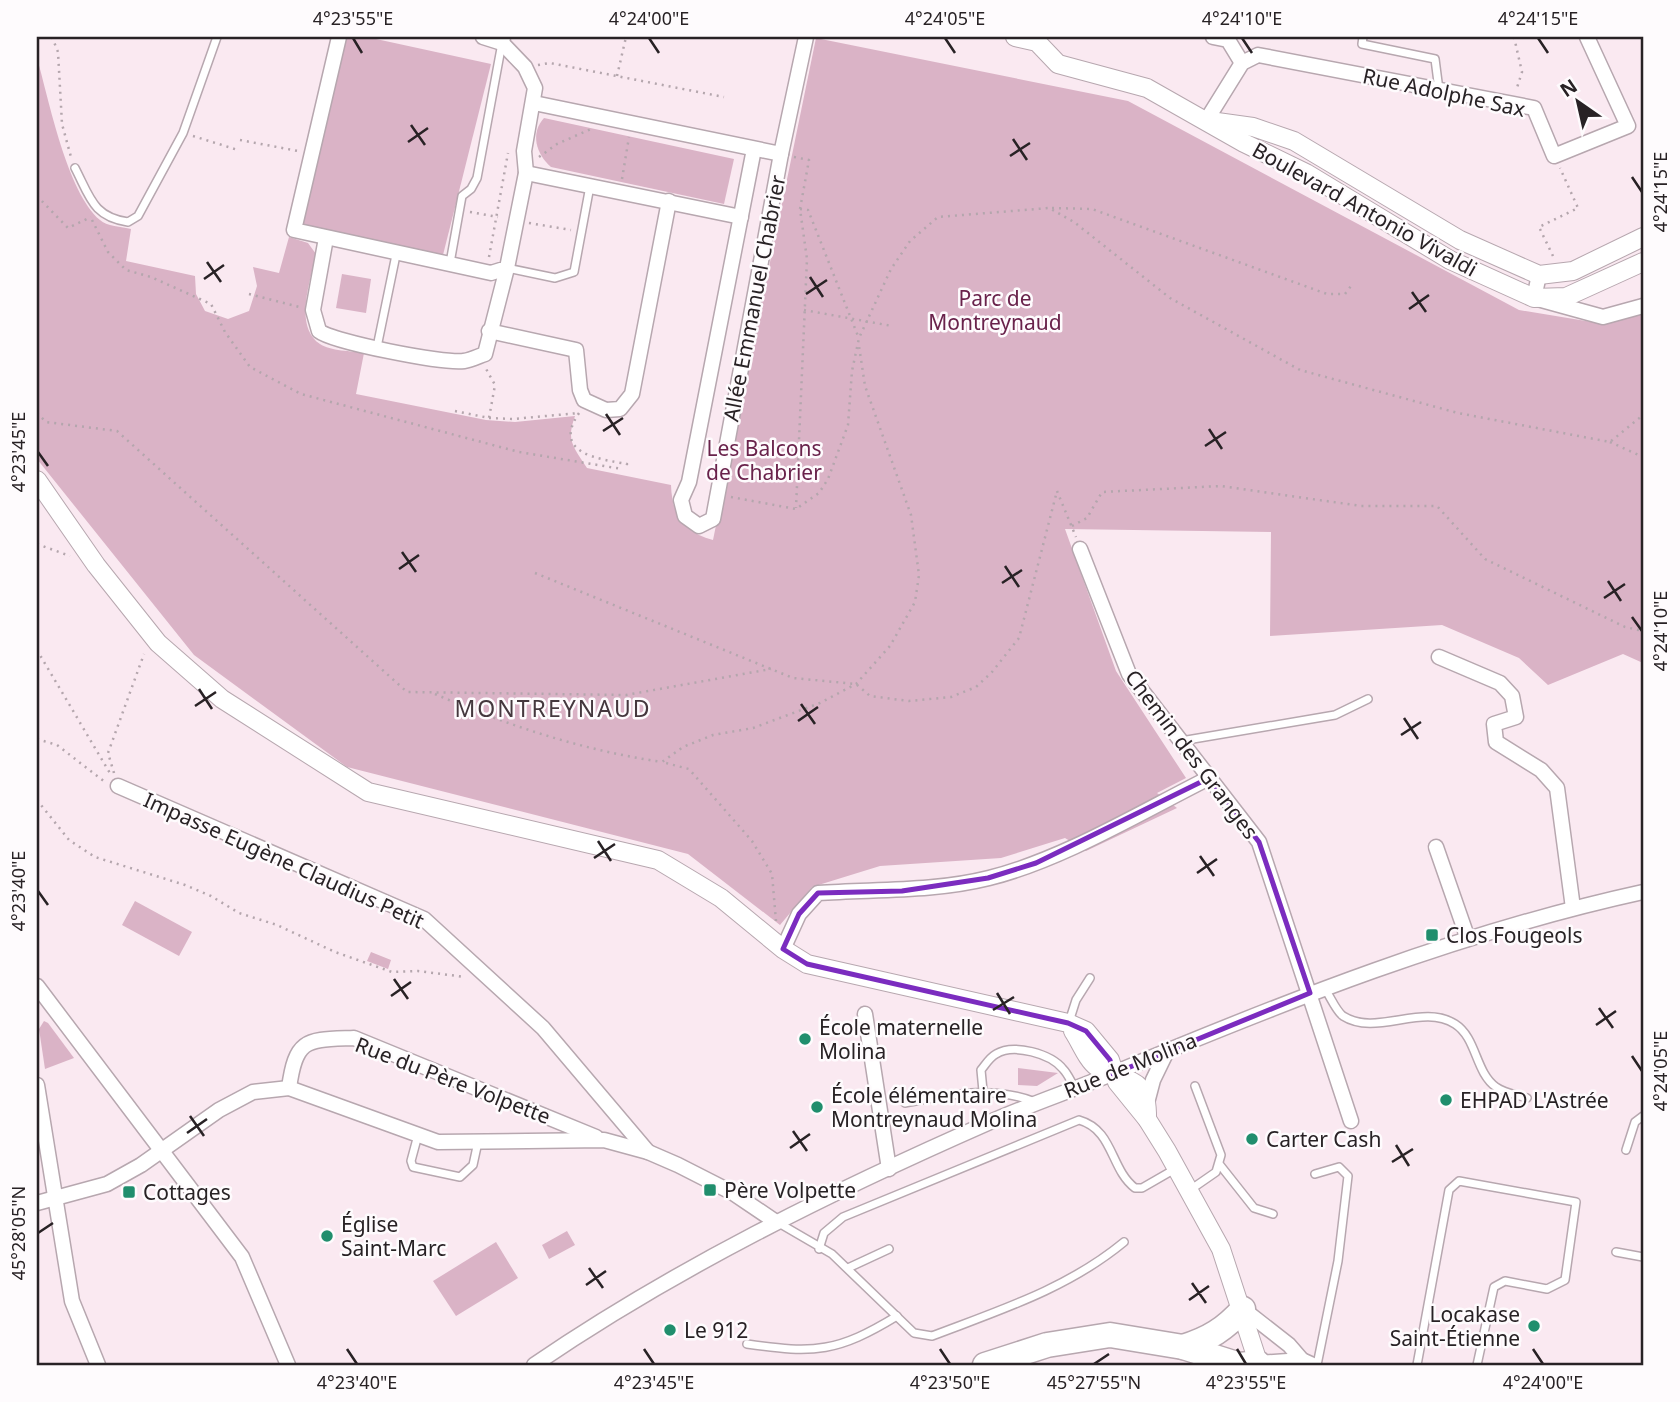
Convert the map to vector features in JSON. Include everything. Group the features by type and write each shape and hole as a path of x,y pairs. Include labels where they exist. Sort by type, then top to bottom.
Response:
{"highway":[{"path":"1184,1346 1210,1338 1243,1309"},
{"path":"985,1365 1047,1345 1110,1335 1184,1346 1240,1365 1258,1364"},
{"path":"1046,1365 1056,1354 1084,1339"}],"street":[{"path":"339,37 294,230 396,255 486,272 507,268"},
{"path":"326,237 313,310 314,324 326,337 444,360 463,361 485,354 507,268 526,173 524,151 535,88 530,75 502,40 484,37"},
{"path":"534,103 781,154 806,37"},
{"name":"Boulevard Antonio Vivaldi","path":"1015,37 1037,42 1058,64 1147,88 1306,173 1450,260 1534,298 1566,297 1643,262"},
{"path":"1206,121 1241,63 1228,40 1213,37"},
{"path":"1554,156 1628,126 1587,37"},
{"name":"Rue Adolphe Sax","path":"1241,63 1258,55 1534,108 1554,156"},
{"name":"Boulevard Antonio Vivaldi","path":"1206,121 1253,127 1294,141 1460,240 1539,275 1562,274 1643,237"},
{"name":"Allée Emmanuel Chabrier","path":"754,149 689,482 681,500 685,516 699,526 713,519 781,154"},
{"name":"Allée Emmanuel Chabrier","path":"526,173 741,217"},
{"path":"489,331 576,350 580,390 584,400 606,410 620,409 632,394 669,201"},
{"path":"1539,275 1534,298 1603,317 1643,306"},
{"path":"37,480 96,565 158,643 222,699 368,792 658,860 721,898 783,949 807,964 1068,1023 1095,1066 1131,1078 1147,1099"},
{"name":"Chemin des Granges","path":"1080,549 1129,674 1259,842 1351,1121"},
{"path":"1439,657 1500,683 1512,696 1516,717 1494,724 1496,742 1541,770 1557,788 1573,908"},
{"path":"783,949 799,914 818,893 902,891 988,878 1036,863 1209,778"},
{"name":"Impasse Eugène Claudius Petit","path":"118,786 424,919 544,1028 648,1152"},
{"path":"1436,846 1468,939"},
{"name":"Rue de Molina","path":"534,1365 776,1222 1037,1103 1310,993 1468,939 1573,908 1643,892"},
{"path":"37,986 242,1257 288,1365"},
{"path":"865,1014 889,1169"},
{"name":"Rue du Père Volpette","path":"289,1088 293,1058 313,1040 354,1038 604,1140 648,1152 733,1193 776,1222"},
{"path":"1147,1119 1147,1099 1168,1049"},
{"path":"1113,1074 1147,1119 1221,1249 1243,1309 1258,1364 1310,1363"},
{"path":"37,1085 58,1199 72,1301 98,1365"},
{"name":"Rue du Père Volpette","path":"37,1202 58,1199 107,1184 160,1152 219,1110 253,1092 289,1088 438,1142 604,1140"},
{"path":"1243,1309 1310,1363"}],"lane":[{"path":"75,168 99,211 111,219 128,222 138,216 183,133 217,37"},
{"path":"1363,37 1362,44 1435,60 1439,91"},
{"path":"450,265 462,196 471,189 477,178 502,40"},
{"path":"507,268 555,278 574,272 590,186"},
{"path":"377,347 396,255"},
{"path":"1181,741 1335,715 1368,699"},
{"path":"1068,1023 1076,1000 1090,978"},
{"path":"1325,988 1342,1015 1362,1023 1426,1018 1456,1025 1468,1039 1484,1076 1498,1089 1527,1098"},
{"path":"984,1091 981,1070 998,1052 1012,1050 1039,1054 1050,1059 1063,1068 1075,1088"},
{"path":"1189,1191 1216,1172 1221,1155 1195,1086"},
{"path":"905,1102 984,1091 1013,1093 1037,1103"},
{"path":"1626,1150 1635,1122 1643,1116"},
{"path":"819,1249 824,1233 843,1217 1079,1120 1092,1124 1105,1138 1135,1188 1142,1188 1177,1168"},
{"path":"418,1135 411,1161 413,1167 460,1177 474,1165 478,1142"},
{"path":"1220,1165 1254,1208 1273,1214"},
{"path":"1310,1363 1338,1261 1348,1176 1339,1167 1315,1174"},
{"path":"1418,1365 1449,1190 1459,1181 1576,1202 1565,1280 1547,1289 1504,1281 1494,1287 1477,1365"},
{"path":"776,1222 819,1249 832,1254 914,1333 932,1336 1042,1294 1093,1268 1124,1242"},
{"path":"848,1268 889,1249"},
{"path":"1616,1252 1643,1257"},
{"path":"747,1344 797,1351 830,1348 860,1338 897,1316"}],"path":[{"path":"52,37 58,52 62,124 75,168"},
{"path":"617,76 626,37"},
{"path":"1511,104 1522,72 1514,37"},
{"path":"550,63 724,97"},
{"path":"526,173 538,158 558,144 591,130 596,116"},
{"path":"620,192 631,123"},
{"path":"183,133 237,150"},
{"path":"240,140 312,153"},
{"path":"486,272 509,149"},
{"path":"1554,156 1578,208 1539,227 1562,274"},
{"path":"796,509 807,259 800,209 809,160"},
{"path":"37,196 68,228 91,216 108,252 126,270 151,276 212,303 225,332 250,367 301,394 519,452 624,469 627,464 580,453 572,435 579,413"},
{"path":"1049,208 1074,222 1170,298 1300,370 1458,413 1610,443 1643,457"},
{"path":"736,498 796,509 819,493 828,479 848,425 852,371 859,338 898,259 910,241 938,217 1049,208 1092,209 1326,294 1345,294 1351,286"},
{"path":"662,762 683,747 713,735 762,725 856,684 890,646 915,602 919,575 911,515 865,386 859,362 859,338 808,210 800,209"},
{"path":"249,294 274,303 313,310"},
{"path":"804,310 892,326"},
{"path":"485,354 484,363 495,385 489,418"},
{"path":"455,411 489,418 513,419 586,411 605,414 606,410"},
{"path":"37,413 46,422 117,431 407,692 626,695 771,669"},
{"path":"1610,443 1643,415"},
{"path":"1072,526 1087,518 1102,492 1221,486 1361,506 1437,506 1485,559 1625,627 1643,631"},
{"path":"535,573 793,678 856,684 870,696 909,701 951,697 975,687 992,672 1019,638 1057,491 1080,549"},
{"path":"37,544 96,565"},
{"path":"118,786 108,753 144,654 158,643"},
{"path":"37,650 118,786"},
{"path":"432,693 487,716 600,753 662,762 689,769 764,859 772,874 776,920 768,936"},
{"path":"37,740 57,745 110,785 118,786"},
{"path":"37,800 69,839 95,857 185,885 211,896 239,913 277,925 335,952 392,972 418,971 468,977 483,973"}],"highlighted area":[{"path":"1209,778 1259,842 1310,993 1113,1074 1110,1060 1086,1031 1068,1023 807,964 783,949 799,914 818,893 902,891 988,878 1036,863"}],"green space":[{"path":"342,37 367,37 491,64 442,259 302,229"},
{"name":"Parc de Montreynaud","path":"816,38 1128,101 1519,310 1604,324 1643,313 1643,663 1623,654 1548,685 1519,658 1442,625 1270,636 1271,532 1065,529 1116,671 1186,778 1157,793 1177,808 1086,851 1065,838 1001,858 880,866 812,887 780,925 688,854 347,767 194,655 37,459 37,58 61,144 78,189 88,207 100,220 131,229 126,261 195,276 196,294 205,311 228,319 249,311 257,286 253,267 279,273 289,237 308,243 316,254 306,302 307,326 312,336 324,346 364,353 356,394 486,420 515,422 575,416 571,432 572,443 587,468 671,485 674,506 682,521 694,532 713,540"},
{"path":"544,118 734,159 724,204 551,167 539,150 536,137"},
{"path":"342,274 371,279 366,313 336,308"},
{"path":"135,901 192,932 179,956 122,925"},
{"path":"371,952 391,960 388,969 367,961"},
{"path":"44,1021 74,1058 45,1069 39,1029"},
{"path":"1018,1068 1058,1073 1037,1086 1018,1085"},
{"path":"567,1231 575,1245 549,1259 542,1245"},
{"path":"496,1242 518,1278 456,1316 433,1281"}],"place":[{"name":"Clos Fougeols","path":"1432,935"},
{"name":"École maternelle Molina","path":"805,1039"},
{"name":"EHPAD L'Astrée","path":"1446,1100"},
{"name":"École élémentaire Montreynaud Molina","path":"817,1107"},
{"name":"Carter Cash","path":"1252,1139"},
{"name":"Père Volpette","path":"710,1190"},
{"name":"Cottages","path":"129,1192"},
{"name":"Église Saint-Marc","path":"327,1236"},
{"name":"Locakase Saint-Étienne","path":"1534,1326"},
{"name":"Le 912","path":"670,1330"}],"district":[{"name":"MONTREYNAUD","path":"553,708"}],"park label":[{"name":"Les Balcons de Chabrier","path":"764,460"}]}
